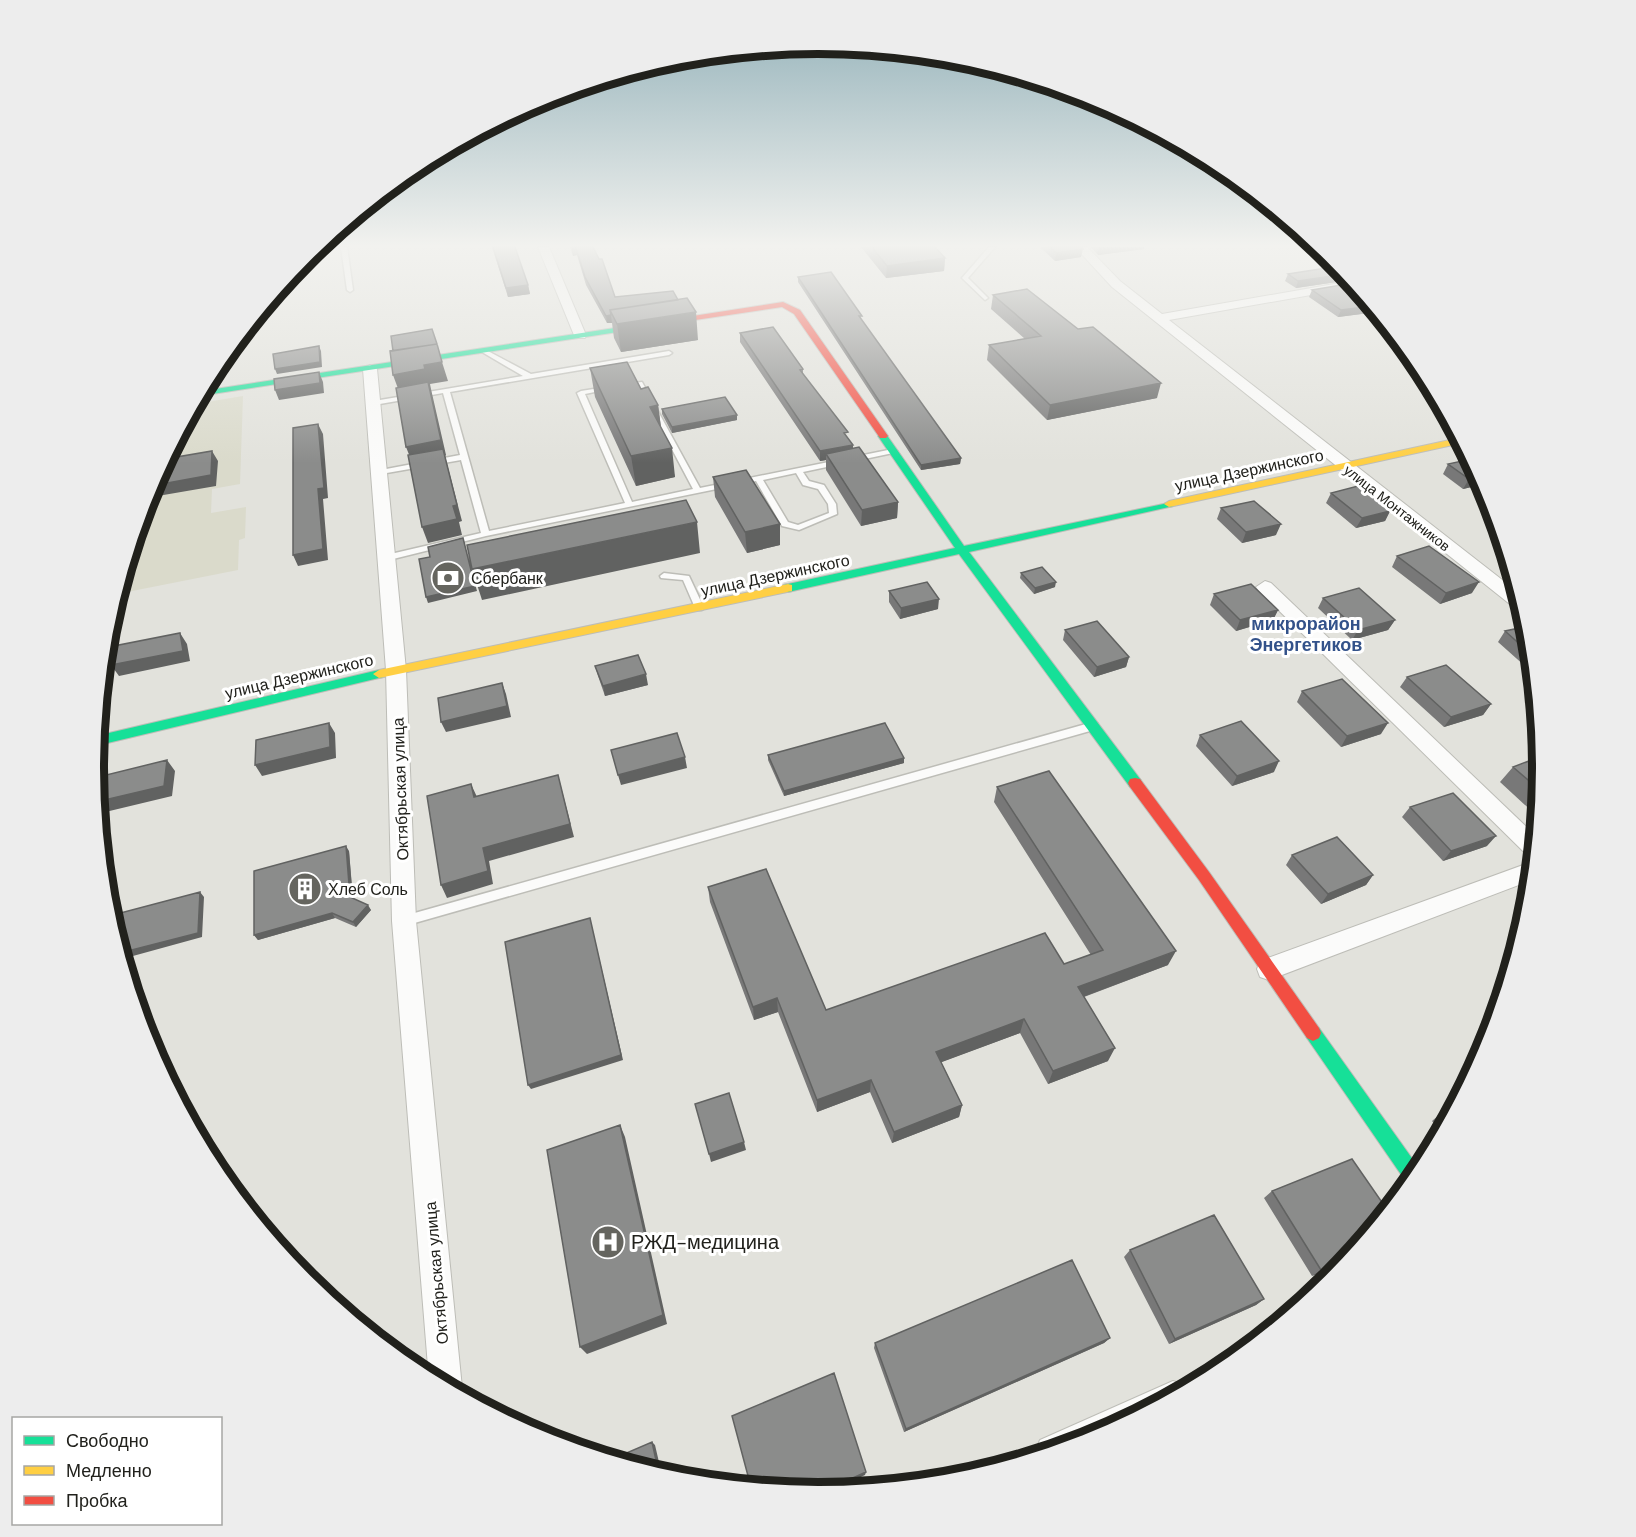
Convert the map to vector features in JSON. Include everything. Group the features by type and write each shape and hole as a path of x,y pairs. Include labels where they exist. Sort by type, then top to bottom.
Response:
{"street":[{"path":"573,319 580,335"},
{"path":"211,392 687,319"},
{"path":"802,319 962,550 1269,969 1409,1170"},
{"name":"улица Монтажников","path":"1160,319 1343,466 1511,597"},
{"name":"Октябрьская улица","path":"370,369 381,472 385,558 396,670 404,921 445,1377"},
{"name":"улица Дзержинского","path":"105,739 396,670 699,609 1453,442"},
{"path":"1265,586 1528,842"},
{"path":"1269,969 1524,873"}],"lane":[{"path":"484,351 531,376"},
{"path":"374,403 669,353"},
{"path":"629,504 581,393 640,384 698,491"},
{"path":"446,391 486,534"},
{"path":"385,558 486,534 893,451"},
{"path":"381,472 464,457"},
{"path":"758,478 785,524 799,528 833,514 832,504 821,487 806,483 798,470"},
{"path":"664,576 686,578 699,609"},
{"path":"404,921 1093,726"}],"shaded area":[{"path":"243,396 240,484 212,489 211,513 246,507 245,538 239,540 238,570 126,592 141,539 158,495 177,452 205,402"}],"building":[{"path":"614,319 652,319 617,324"},
{"path":"825,319 861,319 961,458 921,465"},
{"path":"1021,319 1065,319 1078,329 1093,327 1161,383 1050,405 989,345 1041,336"},
{"path":"773,327 803,369 800,370 848,432 844,433 853,445 820,451 740,333"},
{"path":"432,329 437,344 393,351 391,336"},
{"path":"437,344 442,362 424,365 425,369 393,375 390,351"},
{"path":"319,346 320,362 275,369 273,354"},
{"path":"627,362 641,389 648,387 658,405 650,407 672,448 631,456 590,368"},
{"path":"319,372 320,383 275,390 274,379"},
{"path":"428,382 441,440 406,447 396,388"},
{"path":"725,397 737,415 672,427 662,409"},
{"path":"318,424 324,488 318,489 323,549 293,555 293,428"},
{"path":"859,447 898,502 862,510 826,454"},
{"path":"443,449 457,505 453,506 457,519 422,527 408,455"},
{"path":"212,451 211,475 163,484 175,457"},
{"path":"1463,461 1471,479 1469,479 1448,464"},
{"path":"746,470 780,524 745,532 713,477"},
{"path":"1358,486 1390,511 1362,518 1331,493"},
{"path":"686,500 697,522 472,569 467,545"},
{"path":"1254,501 1281,524 1246,532 1221,508"},
{"name":"Сбербанк","path":"463,538 475,586 426,597 419,559 430,557 428,547"},
{"path":"1429,546 1479,582 1446,593 1397,556"},
{"path":"1042,567 1056,582 1035,588 1021,573"},
{"path":"927,582 939,599 901,608 889,591"},
{"path":"1251,584 1278,610 1240,620 1214,594"},
{"path":"1359,588 1395,620 1358,630 1323,598"},
{"path":"1097,621 1129,657 1097,667 1065,630"},
{"path":"1519,628 1522,646 1505,631"},
{"path":"180,633 183,651 112,665 114,646"},
{"path":"638,655 646,674 603,686 595,666"},
{"path":"1446,665 1491,704 1451,717 1407,677"},
{"path":"1342,679 1388,723 1347,736 1302,691"},
{"path":"502,683 507,706 441,722 438,698"},
{"path":"1241,721 1279,761 1237,776 1200,735"},
{"path":"329,723 330,747 255,765 256,740"},
{"path":"885,723 904,758 784,791 768,755"},
{"path":"677,733 685,757 618,775 611,750"},
{"path":"167,760 164,786 105,800 104,775"},
{"path":"1532,760 1532,783 1513,767"},
{"path":"1049,771 1176,951 1078,987 1115,1048 1053,1071 1024,1019 936,1052 962,1105 894,1132 871,1080 817,1100 777,998 753,1007 708,887 766,869 826,1010 1045,933 1064,964 1103,950 997,787"},
{"path":"558,775 570,824 483,848 488,871 441,885 427,796 471,784 474,797"},
{"path":"1453,793 1496,836 1451,851 1410,807"},
{"path":"1337,837 1373,875 1328,894 1292,855"},
{"name":"Хлеб Соль","path":"346,846 350,897 368,905 353,922 332,913 254,935 254,871"},
{"path":"200,892 198,933 128,951 118,914"},
{"path":"590,918 621,1055 528,1085 505,942"},
{"path":"729,1093 744,1142 709,1154 695,1104"},
{"name":"РЖД-медицина","path":"620,1125 663,1315 580,1347 547,1150"},
{"path":"1352,1159 1384,1205 1330,1266 1321,1270 1272,1191"},
{"path":"1214,1215 1264,1299 1175,1339 1130,1250"},
{"path":"1072,1260 1110,1338 906,1429 875,1343"},
{"path":"834,1373 866,1472 844,1482 818,1483 749,1479 732,1416"},
{"path":"652,1442 657,1464 633,1459 621,1455"}],"traffic: fast":[{"path":"211,392 628,328"},
{"path":"883,436 962,550 1135,783"},
{"path":"788,588 1169,504"},
{"path":"105,739 379,674"},
{"path":"1313,1033 1409,1170"}],"traffic: slow":[{"path":"1169,504 1453,442"},
{"path":"379,674 788,588"}],"traffic: jam":[{"path":"628,328 688,319"},
{"path":"802,319 883,436"},
{"path":"1135,783 1204,876 1313,1033"}],"place":[{"name":"Сбербанк","path":"448,578"},
{"name":"Хлеб Соль","path":"305,889"},
{"name":"РЖД-медицина","path":"608,1242"}],"district":[{"name":"микрорайон Энергетиков","path":"1306,634"}]}
